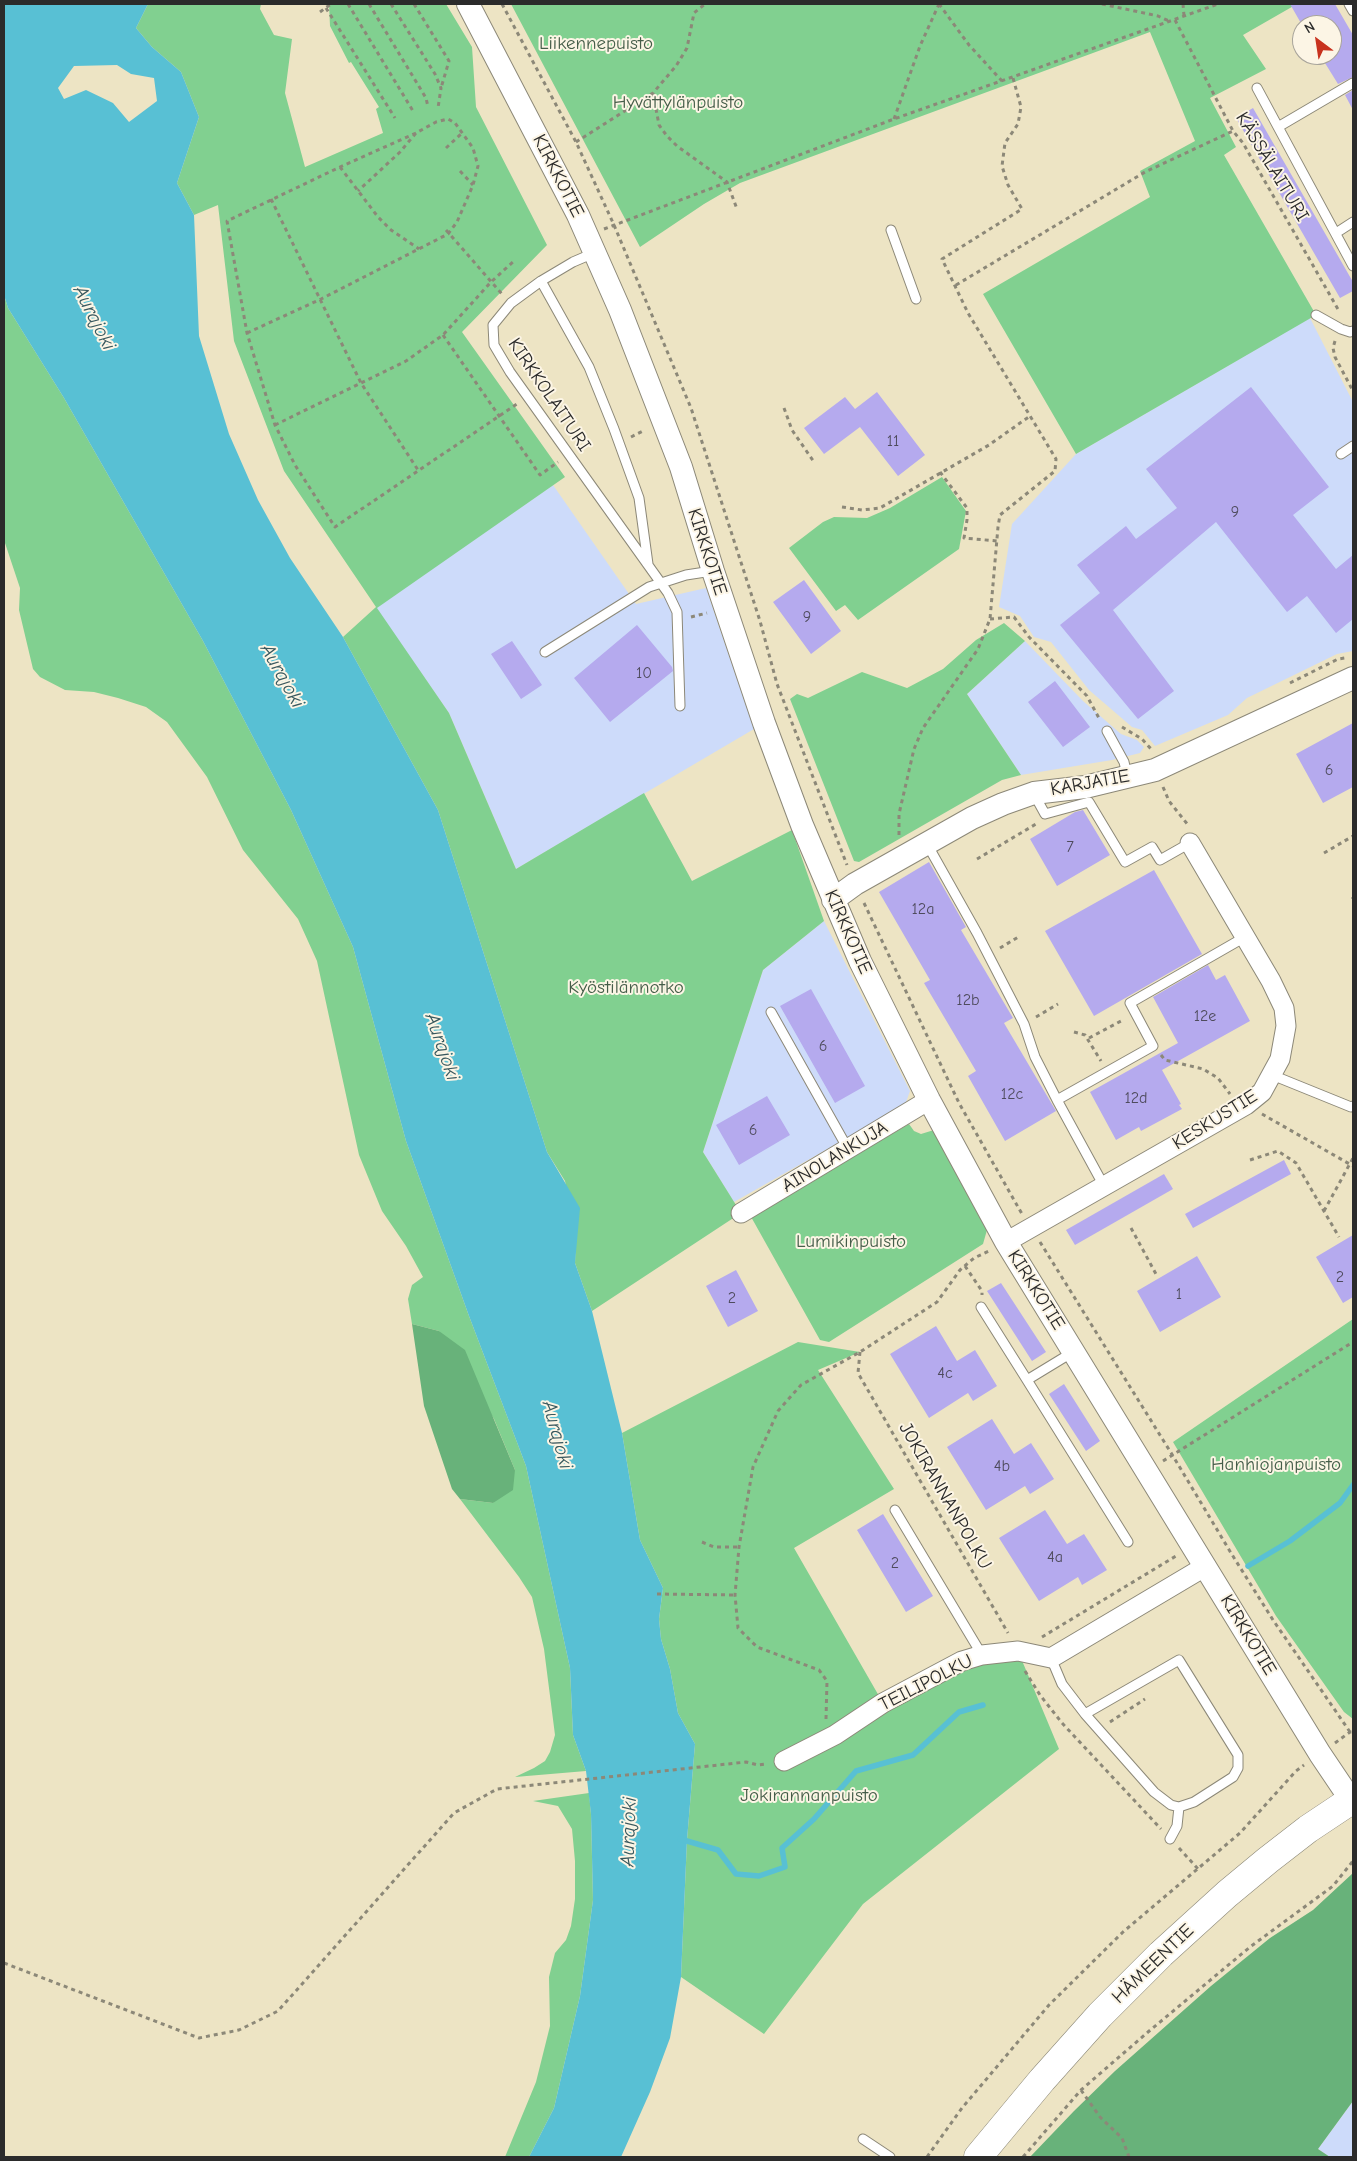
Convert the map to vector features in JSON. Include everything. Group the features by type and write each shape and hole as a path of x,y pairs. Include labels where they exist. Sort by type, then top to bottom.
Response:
{"highway":[{"name":"HÄMEENTIE","path":"978,2157 1042,2080 1100,2015 1160,1954 1268,1860 1308,1829 1352,1800"}],"street":[{"name":"KIRKKOTIE","path":"468,4 503,69 591,244 620,310 681,467 713,571 764,723 833,900 860,961 929,1100 998,1246 1073,1352 1320,1754 1352,1800"},
{"name":"KARJATIE","path":"833,900 855,884 972,818 1034,793 1085,787 1156,770 1353,678"},
{"name":"KESKUSTIE","path":"998,1246 1246,1104 1262,1092 1272,1076 1280,1059 1284,1042 1284,1008 1271,981 1190,843"},
{"name":"AINOLANKUJA","path":"741,1213 929,1100"},
{"path":"1051,1658 1206,1566"},
{"name":"TEILIPOLKU","path":"784,1761 835,1735 883,1703 962,1661 982,1655 1018,1651 1051,1658"}],"lane":[{"path":"1349,4 1353,12"},
{"path":"1278,127 1353,83"},
{"path":"1257,88 1353,266"},
{"path":"1336,233 1353,222"},
{"path":"891,230 916,299"},
{"name":"KIRKKOLAITURI","path":"591,244 572,262 541,281 511,303 493,325 494,345 528,397 648,564 677,612 680,706"},
{"path":"541,281 589,367 619,442 639,498 648,564"},
{"path":"1316,314 1341,329 1353,331"},
{"path":"1341,454 1353,446"},
{"path":"545,652 648,587 686,575 713,571"},
{"path":"1107,732 1124,762 1128,778"},
{"path":"1034,793 1045,814 1089,802 1125,862 1152,847 1160,860 1190,843"},
{"path":"927,843 988,954 1024,1024 1035,1057 1104,1186"},
{"path":"1057,1100 1153,1046 1130,1002 1245,937"},
{"path":"771,1012 848,1149"},
{"path":"1272,1076 1351,1107 1353,1106"},
{"path":"981,1307 1128,1542"},
{"path":"1027,1380 1073,1352"},
{"path":"895,1510 982,1655"},
{"path":"1051,1658 1062,1684 1085,1714 1154,1792 1171,1806 1179,1808 1194,1802 1233,1777 1238,1768 1238,1755 1180,1660 1085,1714"},
{"path":"1170,1839 1177,1826 1179,1808"},
{"path":"862,2139 890,2157"}],"path":[{"path":"320,12 331,4"},
{"path":"348,4 413,111"},
{"path":"369,4 426,98 428,106"},
{"path":"391,4 441,88"},
{"path":"414,4 449,61 441,88 438,108"},
{"path":"502,4 576,142 614,225 691,408 760,621 778,684 827,816 855,884 959,1103 1030,1227 1260,1598 1352,1732 1296,1771 1240,1833 1123,1932 1048,2005 962,2108 927,2157"},
{"path":"576,142 653,93 676,66 687,48 694,13 705,4"},
{"path":"939,4 968,45 1002,81"},
{"path":"894,119 920,46 939,4"},
{"path":"1102,4 1158,16 1168,21"},
{"path":"1182,4 1184,16"},
{"path":"591,244 614,225 894,119 1218,4"},
{"path":"326,8 395,118"},
{"name":"KÄSSÄLAITURI","path":"1175,20 1233,131 1243,144 1333,298 1340,313 1341,329"},
{"path":"899,838 899,814 914,749 923,728 978,649 990,619 1000,514 1055,471 1056,459 968,313 956,285 948,275 942,259 1022,210 1008,185 1002,166 1005,143 1018,124 1021,107 1012,78"},
{"path":"653,93 659,125 667,136 677,146 727,182 738,209"},
{"path":"247,333 321,299 448,234 457,222 473,186 478,166 473,148 455,123 448,119 436,122 227,221 247,333 276,425 295,466 335,527 528,397"},
{"path":"956,285 1145,172 1233,131"},
{"path":"358,192 400,152 416,133"},
{"path":"446,148 462,133"},
{"path":"340,167 390,230 419,249"},
{"path":"460,171 473,186"},
{"path":"271,199 361,383 418,470"},
{"path":"446,230 511,303"},
{"path":"276,425 406,361 443,335 491,282 515,260"},
{"path":"1341,329 1333,348 1335,357 1353,391"},
{"path":"443,335 540,475 570,455"},
{"path":"784,408 792,430 814,462"},
{"path":"842,507 862,510 880,508 989,445 1030,416"},
{"path":"619,442 653,426"},
{"path":"940,472 967,508 964,538 997,541"},
{"path":"990,619 1014,617 1029,637 1087,696 1107,732 1122,727 1142,739 1154,753"},
{"path":"977,859 1038,822 1045,814"},
{"path":"1324,853 1353,836"},
{"path":"988,954 1020,936"},
{"path":"1024,1024 1058,1004"},
{"path":"1074,1032 1085,1035 1088,1038 1107,1072"},
{"path":"1153,1046 1156,1046 1165,1060 1203,1069 1218,1078 1233,1100"},
{"path":"1260,1113 1352,1165"},
{"path":"1250,1160 1278,1151 1296,1163 1339,1238"},
{"path":"1324,1211 1352,1165 1353,1158"},
{"path":"1131,1228 1156,1274"},
{"path":"835,1735 826,1720 827,1681 819,1670 757,1647 738,1628 735,1594 738,1547 754,1467 778,1411 801,1385 860,1352 937,1302 965,1266 974,1258 998,1246"},
{"path":"965,1266 982,1291 981,1307"},
{"path":"1147,1471 1353,1342"},
{"name":"JOKIRANNANPOLKU","path":"860,1352 858,1373 1018,1651 1027,1674 1040,1695 1084,1746 1198,1869"},
{"path":"702,1542 714,1547 738,1547"},
{"path":"1018,1651 1174,1559 1178,1553"},
{"path":"657,1594 668,1593 685,1596 735,1594"},
{"path":"1084,1746 1100,1730 1145,1699"},
{"path":"4,1963 199,2038 239,2030 278,2011 454,1813 497,1789 579,1782 746,1762 758,1765 784,1761"},
{"path":"1023,2157 1081,2090 1250,1947 1333,1886 1353,1861"},
{"path":"1081,2090 1094,2104 1100,2116 1122,2138 1130,2157"}],"shaded area":[{"path":"1310,318 1353,402 1353,651 1337,654 1247,698 1228,715 1155,746 1142,730 1132,727 1089,690 1051,642 1034,637 1020,616 999,607 1012,524 1076,454"},
{"path":"553,485 636,604 706,588 754,729 516,869 449,713 376,608"},
{"path":"1025,641 1083,701 1121,734 1137,740 1144,747 1140,753 1112,760 1021,775 967,694"},
{"path":"824,921 910,1091 905,1105 734,1202 703,1152 763,970"},
{"path":"1353,2101 1353,2157 1330,2157 1318,2149"}],"green space":[{"name":"Kyöstilännotko","path":"148,4 261,4 260,9 274,35 292,39 285,93 305,167 383,133 376,109 379,107 351,62 349,63 330,26 329,4 446,4 472,47 476,107 547,245 462,332 565,477 377,608 449,713 516,869 644,793 692,881 792,830 824,921 763,970 703,1152 741,1213 592,1311 575,1263 576,1237 565,1181 547,1152 438,810 343,637 376,607 284,471 234,341 218,205 194,215 177,183 199,117 181,72 152,47 136,28"},
{"name":"Hyvättylänpuisto","path":"511,4 1297,4 1243,35 1266,69 1210,98 1236,147 1224,155 1316,315 1076,454 983,294 1150,197 1140,171 1195,141 1150,32 740,183 704,204 640,247"},
{"path":"4,295 8,308 64,398 203,641 291,810 353,947 406,1141 469,1316 526,1466 570,1668 573,1735 586,1771 515,1777 545,1761 555,1735 544,1649 532,1597 460,1499 493,1503 515,1470 494,1419 439,1331 412,1324 408,1299 412,1285 423,1277 406,1246 382,1211 359,1155 317,961 298,919 243,850 207,777 167,722 146,707 118,698 94,692 65,690 40,677 33,669 19,610 20,588 4,540"},
{"path":"942,477 966,511 959,549 858,620 845,605 836,611 789,548 823,522 834,517 867,518 890,508"},
{"path":"1004,623 1025,641 967,694 1021,775 1002,780 859,862 854,861 790,699 797,694 808,698 862,672 907,688 943,669 976,640"},
{"name":"Lumikinpuisto","path":"909,1124 914,1131 921,1134 934,1130 987,1230 983,1244 829,1342 820,1340 750,1215"},
{"name":"Hanhiojanpuisto","path":"1353,1319 1353,1719 1344,1712 1276,1616 1173,1442"},
{"path":"412,1324 439,1331 465,1350 515,1470 513,1490 493,1503 460,1499 452,1489 424,1406"},
{"name":"Jokirannanpuisto","path":"798,1342 860,1352 818,1370 894,1489 794,1548 883,1703 962,1661 1018,1651 1059,1749 863,1904 764,2034 681,1977 687,1840 695,1744 678,1713 670,1669 661,1639 659,1619 663,1588 640,1540 622,1433"},
{"path":"589,1793 593,1900 580,1996 554,2108 529,2157 505,2157 536,2082 550,2026 549,1977 555,1953 566,1940 571,1926 575,1899 575,1861 572,1829 558,1806 533,1801"},
{"path":"1353,1873 1353,2101 1318,2149 1330,2157 1030,2157 1115,2071 1211,1986 1270,1938 1313,1910"}],"water":[{"name":"Aurajoki","path":"4,4 148,4 136,28 152,47 181,72 199,117 177,183 194,215 199,336 229,434 258,500 290,558 343,637 438,810 547,1152 580,1208 575,1263 592,1311 622,1433 640,1540 663,1588 659,1619 661,1639 670,1669 678,1713 695,1744 687,1840 681,1977 670,2038 650,2092 621,2157 529,2157 554,2108 580,1996 593,1900 591,1814 586,1771 573,1735 570,1668 526,1466 469,1316 406,1141 353,947 291,810 203,641 64,398 8,308 4,295","holes":["117,65 131,74 154,78 157,101 129,122 113,103 86,90 64,99 58,88 74,66"]}],"building":[{"path":"1290,4 1335,4 1341,15 1296,15"},
{"path":"1342,16 1353,35 1353,77 1338,84 1326,65 1342,65"},
{"path":"1353,90 1353,110 1345,95"},
{"path":"1253,108 1353,282 1353,291 1340,298 1236,118"},
{"path":"1251,387 1329,487 1293,515 1336,569 1353,555 1353,619 1336,633 1307,596 1287,612 1216,522 1113,610 1174,691 1138,719 1060,625 1100,593 1077,565 1126,526 1136,539 1177,508 1146,469"},
{"path":"877,392 925,455 898,476 860,427 824,454 804,428 845,397 855,409"},
{"path":"804,580 841,631 811,654 773,602"},
{"path":"637,625 672,667 673,671 610,722 574,678"},
{"path":"512,641 542,685 521,699 491,654"},
{"path":"1055,681 1090,727 1063,747 1028,702"},
{"path":"1353,723 1353,787 1323,803 1296,754"},
{"path":"1083,810 1110,855 1057,886 1030,839 1075,812"},
{"path":"929,862 966,927 961,930 1013,1018 1004,1023 1056,1111 1005,1141 968,1076 976,1071 924,983 930,980 879,892"},
{"path":"1154,870 1202,954 1094,1016 1045,931"},
{"path":"1208,965 1216,980 1225,975 1250,1021 1162,1070 1182,1109 1141,1131 1139,1127 1116,1140 1090,1092 1178,1043 1153,997"},
{"path":"811,989 865,1086 835,1103 780,1006"},
{"path":"767,1096 790,1135 739,1165 716,1125"},
{"path":"1284,1160 1291,1174 1193,1228 1185,1214"},
{"path":"1164,1174 1173,1189 1075,1245 1066,1230"},
{"path":"1353,1235 1353,1297 1343,1303 1316,1257"},
{"path":"1197,1256 1221,1297 1160,1332 1137,1291"},
{"path":"736,1270 758,1311 728,1327 706,1286"},
{"path":"1001,1283 1046,1352 1032,1361 987,1291"},
{"path":"936,1326 957,1361 975,1350 997,1386 973,1401 968,1393 929,1418 890,1354"},
{"path":"1064,1384 1100,1441 1086,1451 1049,1394"},
{"path":"992,1419 1014,1454 1031,1443 1054,1479 1030,1494 1025,1486 986,1510 947,1447"},
{"path":"1045,1510 1067,1544 1084,1534 1107,1570 1082,1585 1078,1577 1039,1601 999,1538"},
{"path":"883,1514 933,1596 906,1612 857,1530"}],"waterway":[{"path":"1248,1566 1290,1541 1340,1503 1353,1485"},
{"path":"680,1839 718,1850 736,1874 759,1876 785,1867 782,1848 814,1819 856,1771 913,1755 959,1712 983,1705"}],"park label":[{"name":"Liikennepuisto","path":"596,44"}]}
